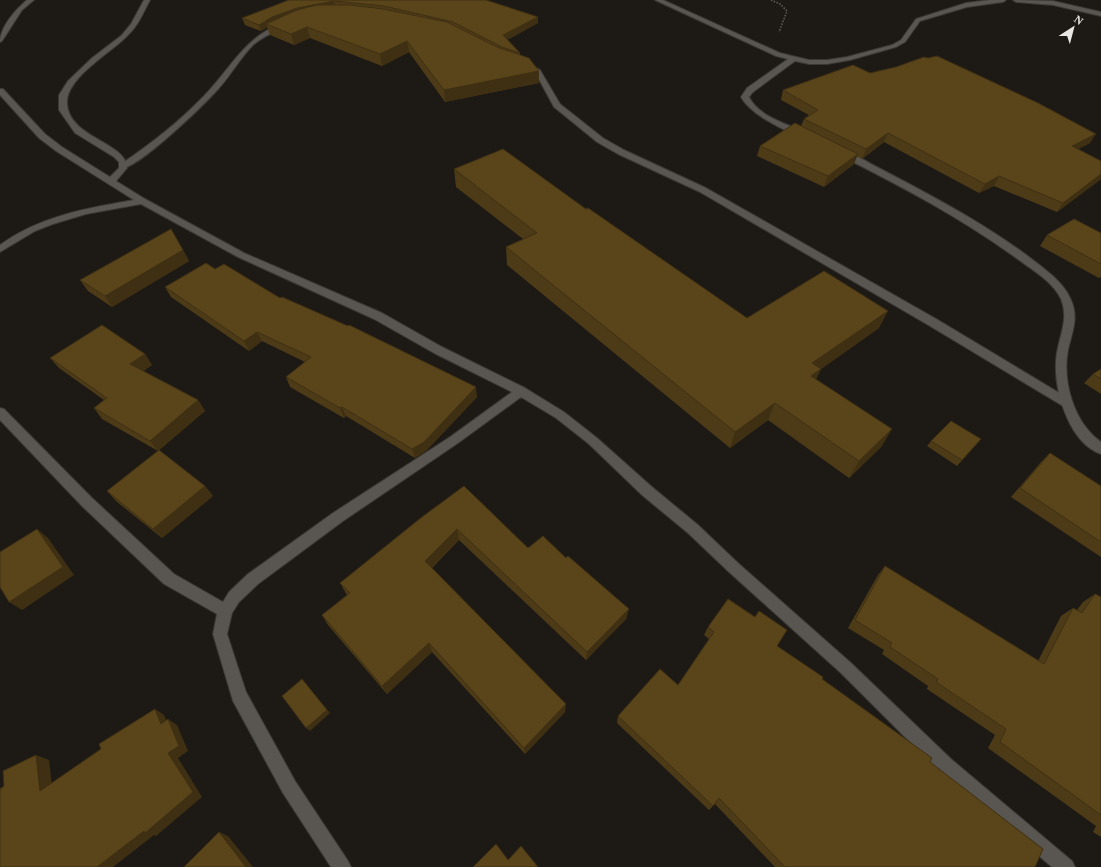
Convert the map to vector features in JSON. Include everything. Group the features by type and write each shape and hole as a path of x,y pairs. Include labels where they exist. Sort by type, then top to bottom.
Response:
{"street":[{"path":"0,40 20,9 31,0"},
{"path":"124,166 123,162 117,155 78,131 63,110 63,95 71,83 94,59 124,36 134,25 147,0"},
{"path":"658,0 768,50 793,59 809,62 827,62 873,53 894,46 903,41 918,20 966,5 1003,0"},
{"path":"1016,0 1053,3 1101,14"},
{"path":"110,181 124,166 146,151 200,104 217,86 247,48 266,33 290,21"},
{"path":"793,59 750,90 745,97 746,103 756,111 811,138"},
{"path":"519,62 538,71 557,105 600,140 621,152 703,190 934,323 1009,370 1067,403"},
{"path":"0,91 42,136 59,149 142,201 241,255 378,316 438,350 521,391 560,415 593,441 647,491 693,529 734,568 846,668 945,765 1066,867"},
{"path":"831,148 928,197 1001,242 1053,281 1066,300 1071,318 1069,330 1062,350 1060,375 1067,403 1074,420 1084,436 1101,449"},
{"path":"0,249 22,235 58,218 142,201"},
{"path":"342,867 289,787 239,695 220,634 224,611 239,593 282,557 344,512 454,440 521,391"},
{"path":"0,412 87,502 169,579 224,611"}],"path":[{"path":"768,50 776,39 779,28 787,17 786,9 781,4 771,0"}],"building":[{"path":"289,0 486,0 538,17 503,35 520,53 502,47 453,22 384,6 334,1 297,8 272,17 259,25 242,18"},
{"path":"317,5 350,5 383,9 447,22 497,47 529,58 539,71 444,90 407,41 380,54 307,27 291,34 266,24 297,10"},
{"path":"937,56 1038,103 1096,134 1072,146 1101,161 1101,174 1063,203 999,176 985,184 888,133 866,149 804,119 818,110 783,90 853,65 870,73 896,67 924,57 928,58"},
{"path":"795,123 858,154 828,176 760,146"},
{"path":"503,149 586,209 588,208 747,318 824,271 888,311 812,363 821,369 811,376 892,429 859,461 775,403 735,432 506,247 537,233 454,169"},
{"path":"1074,219 1101,233 1101,264 1047,235"},
{"path":"171,229 183,250 105,296 80,280"},
{"path":"206,263 215,269 224,264 280,298 282,297 348,326 349,325 476,387 424,442 412,449 342,407 340,408 286,377 311,357 257,332 244,341 165,287"},
{"path":"102,325 145,354 130,364 198,400 150,441 94,408 107,398 50,358"},
{"path":"1101,369 1101,379 1093,374"},
{"path":"951,421 981,439 962,460 931,441"},
{"path":"159,450 205,486 153,529 107,491"},
{"path":"1050,453 1101,486 1101,542 1020,488"},
{"path":"464,486 528,548 543,536 566,558 568,556 629,609 587,652 457,529 425,561 566,704 524,748 429,643 382,686 322,615 350,593 340,583 422,517"},
{"path":"37,529 63,567 9,602 0,587 0,552"},
{"path":"885,566 1044,664 1073,608 1082,613 1095,594 1101,597 1101,815 1000,742 1006,729 936,682 938,679 890,647 892,643 855,620"},
{"path":"728,599 755,617 759,611 787,630 777,646 823,677 822,679 932,758 930,762 1043,849 1035,867 785,867 719,798 713,806 618,716 660,669 678,685 714,632 708,627"},
{"path":"302,679 327,710 306,728 282,696"},
{"path":"155,709 161,724 168,719 179,746 168,753 193,792 145,833 144,831 97,867 0,867 0,789 4,786 3,771 36,755 40,791 101,749 99,744"},
{"path":"219,832 246,867 184,867"},
{"path":"496,844 508,860 521,846 538,867 473,867"}]}
